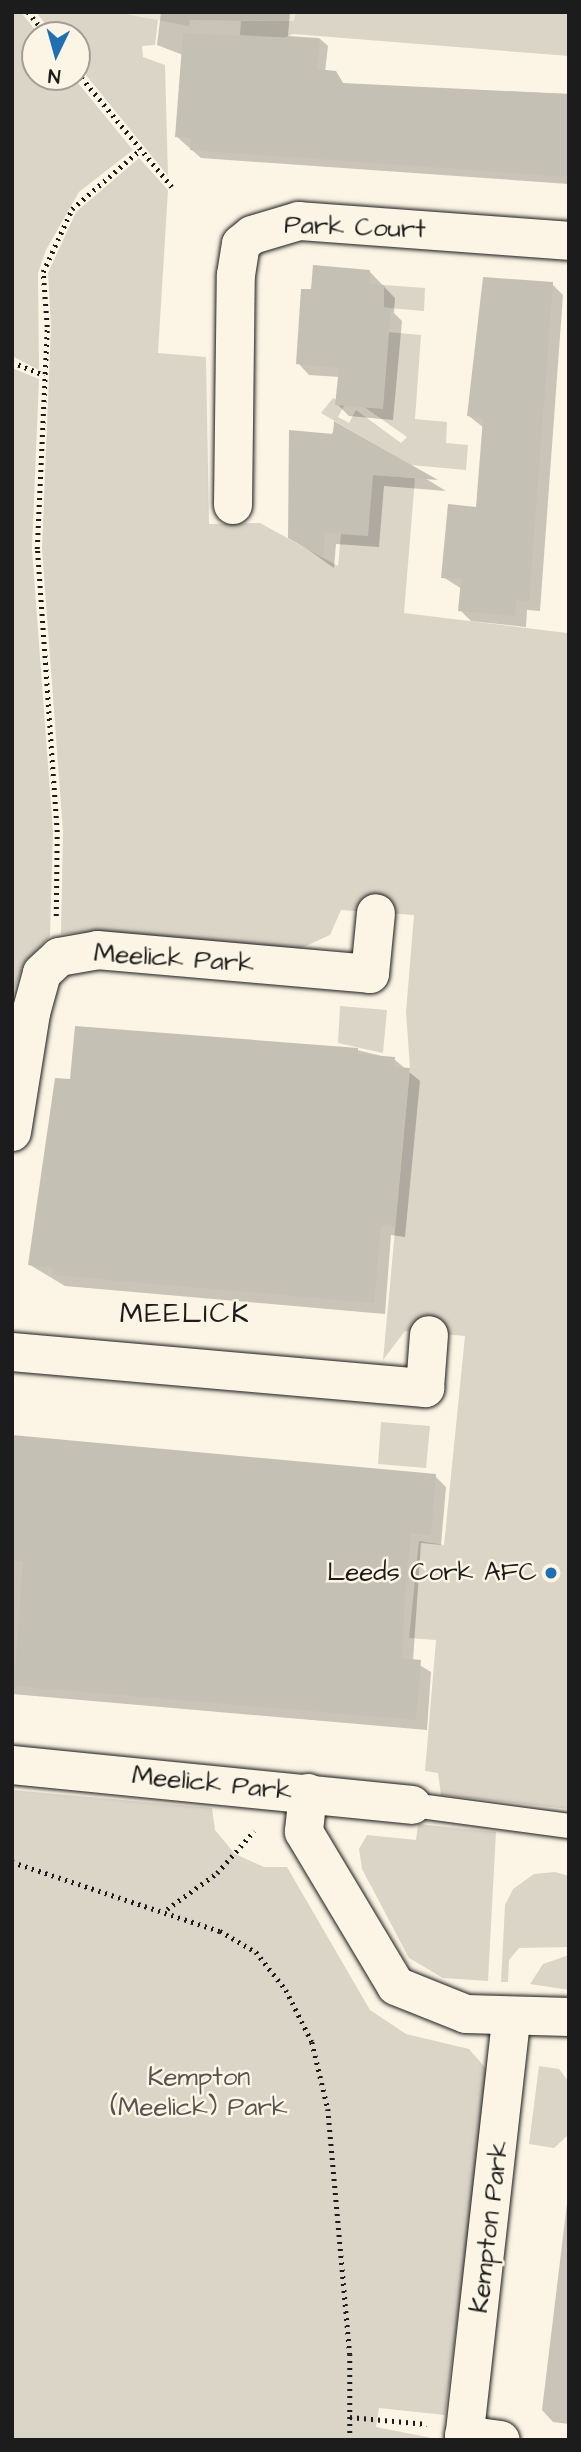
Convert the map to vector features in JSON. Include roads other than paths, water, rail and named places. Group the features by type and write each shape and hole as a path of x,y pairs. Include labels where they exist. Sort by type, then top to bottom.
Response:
{"street":[{"name":"Park Court","path":"233,505 236,275 242,244 252,235 268,225 299,222 569,241"},
{"name":"Meelick Park","path":"12,1132 31,1013 43,973 59,957 97,950 370,974 376,913"},
{"path":"12,1352 425,1388 429,1335"},
{"name":"Meelick Park","path":"12,1765 412,1805"},
{"path":"308,1793 304,1832 396,1986 444,2010 510,2018 569,2017"},
{"name":"Kempton Park","path":"476,2438 510,2018"}],"lane":[{"path":"412,1805 569,1826"}],"place":[{"name":"Leeds Cork AFC","path":"551,1573"}],"district":[{"name":"MEELICK","path":"185,1314"}],"park label":[{"name":"Kempton (Meelick) Park","path":"199,2093"}]}
